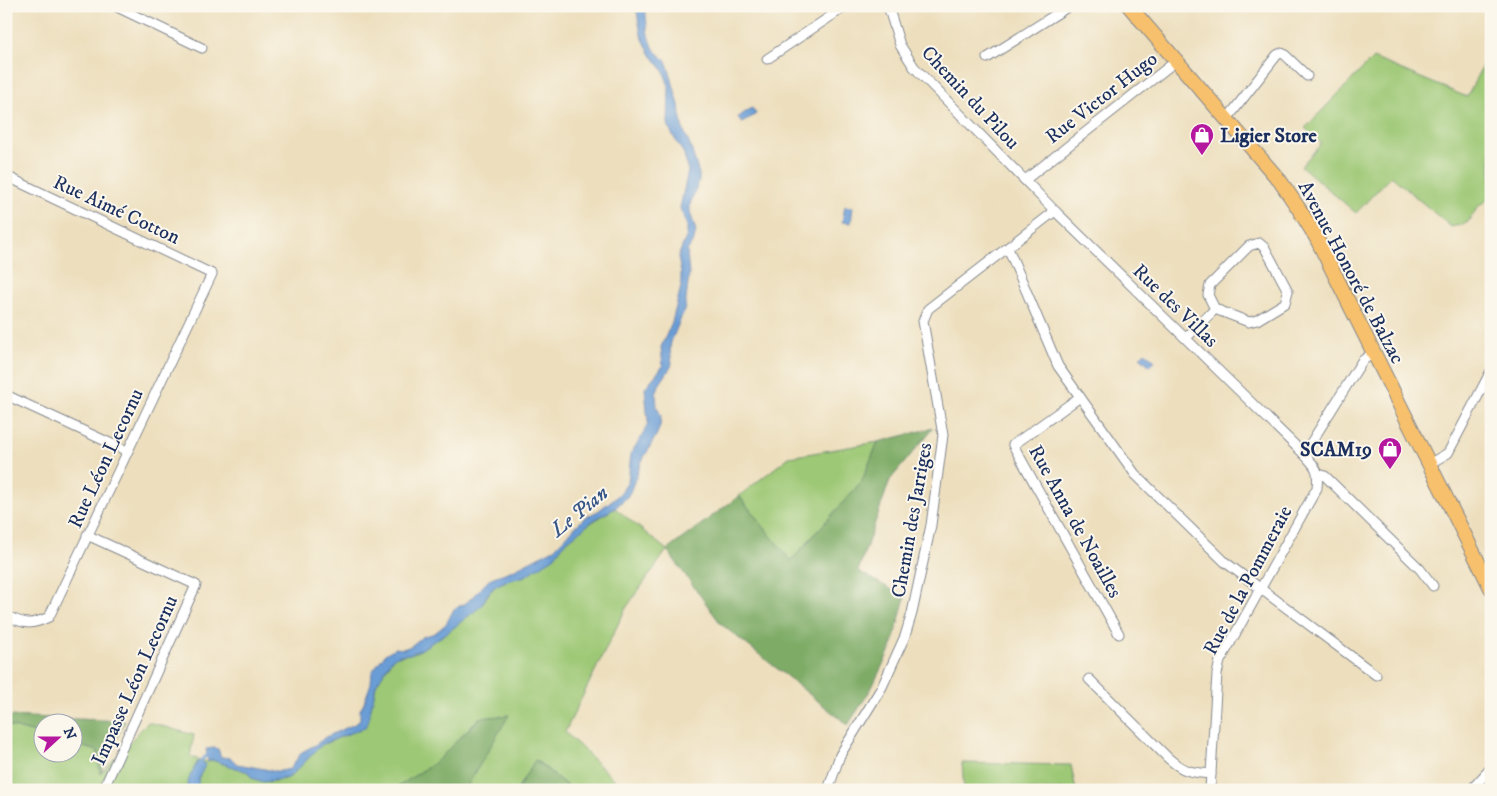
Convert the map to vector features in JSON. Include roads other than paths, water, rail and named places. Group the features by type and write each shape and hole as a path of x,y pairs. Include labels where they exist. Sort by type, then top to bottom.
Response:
{"main road":[{"name":"Avenue Honoré de Balzac","path":"1129,6 1280,180 1300,209 1316,237 1491,588"}],"street":[{"path":"114,6 202,48"},
{"path":"767,59 846,6"},
{"name":"Chemin du Pilou","path":"888,6 900,45 914,67 1025,180"},
{"path":"987,58 1069,6"},
{"path":"1226,119 1277,55 1284,54 1307,76"},
{"name":"Rue Victor Hugo","path":"1025,180 1176,61"},
{"name":"Rue Aimé Cotton","path":"6,176 212,274"},
{"name":"Rue des Villas","path":"1025,180 1304,454"},
{"name":"Chemin des Jarriges","path":"828,790 840,754 882,687 905,636 912,613 931,525 943,435 923,321 928,309 1055,211"},
{"path":"1258,243 1265,248 1288,290 1285,304 1257,320 1249,322 1215,309 1208,295 1210,285 1249,246 1258,243"},
{"path":"1008,248 1058,366 1135,474 1225,562 1376,675"},
{"name":"Rue Léon Lecornu","path":"6,616 20,622 35,624 49,617 212,274"},
{"path":"1186,338 1215,309"},
{"path":"1373,353 1362,361 1304,454 1319,474 1325,476 1406,555 1433,586"},
{"path":"1429,464 1448,453 1491,371"},
{"path":"6,395 127,451"},
{"name":"Rue Anna de Noailles","path":"1080,397 1013,445 1118,634"},
{"name":"Rue de la Pommeraie","path":"1210,790 1217,674 1220,660 1317,488 1319,474"},
{"name":"Impasse Léon Lecornu","path":"87,535 196,585 104,790"},
{"path":"1089,679 1179,767 1189,772 1211,774"},
{"path":"1471,790 1491,768"}],"water":[{"path":"636,6 645,6 648,35 654,49 666,61 668,66 679,105 682,126 691,148 699,174 699,181 690,204 690,212 696,231 694,240 687,251 689,275 685,308 671,342 671,367 659,385 656,394 657,407 661,416 660,426 642,461 630,492 615,508 594,520 567,541 552,559 525,576 497,585 489,592 481,606 448,632 420,650 410,654 399,655 392,659 376,685 368,722 365,727 323,744 288,778 263,782 252,778 248,772 212,760 208,762 206,749 214,748 218,749 221,757 231,758 237,764 275,771 290,769 302,752 326,737 357,723 360,719 360,710 371,683 372,672 385,654 395,648 403,649 411,646 422,637 435,633 446,624 454,609 466,603 491,578 513,570 554,549 584,518 598,511 620,494 628,482 631,453 648,423 645,388 663,366 661,347 672,322 681,287 678,257 687,235 687,226 680,208 688,171 684,154 668,124 669,86 663,70 651,55 641,35"},
{"path":"752,108 756,114 742,123 738,117"},
{"path":"845,206 853,207 851,223 842,222"},
{"path":"1145,352 1155,361 1150,366 1140,357"},
{"path":"198,761 206,764 200,775 196,790 186,790 190,776"}],"waterway":[{"name":"Le Pian","path":"199,765 203,758 210,754"}],"place":[{"name":"Ligier Store","path":"1202,156"},
{"name":"SCAM19","path":"1390,470"}]}
